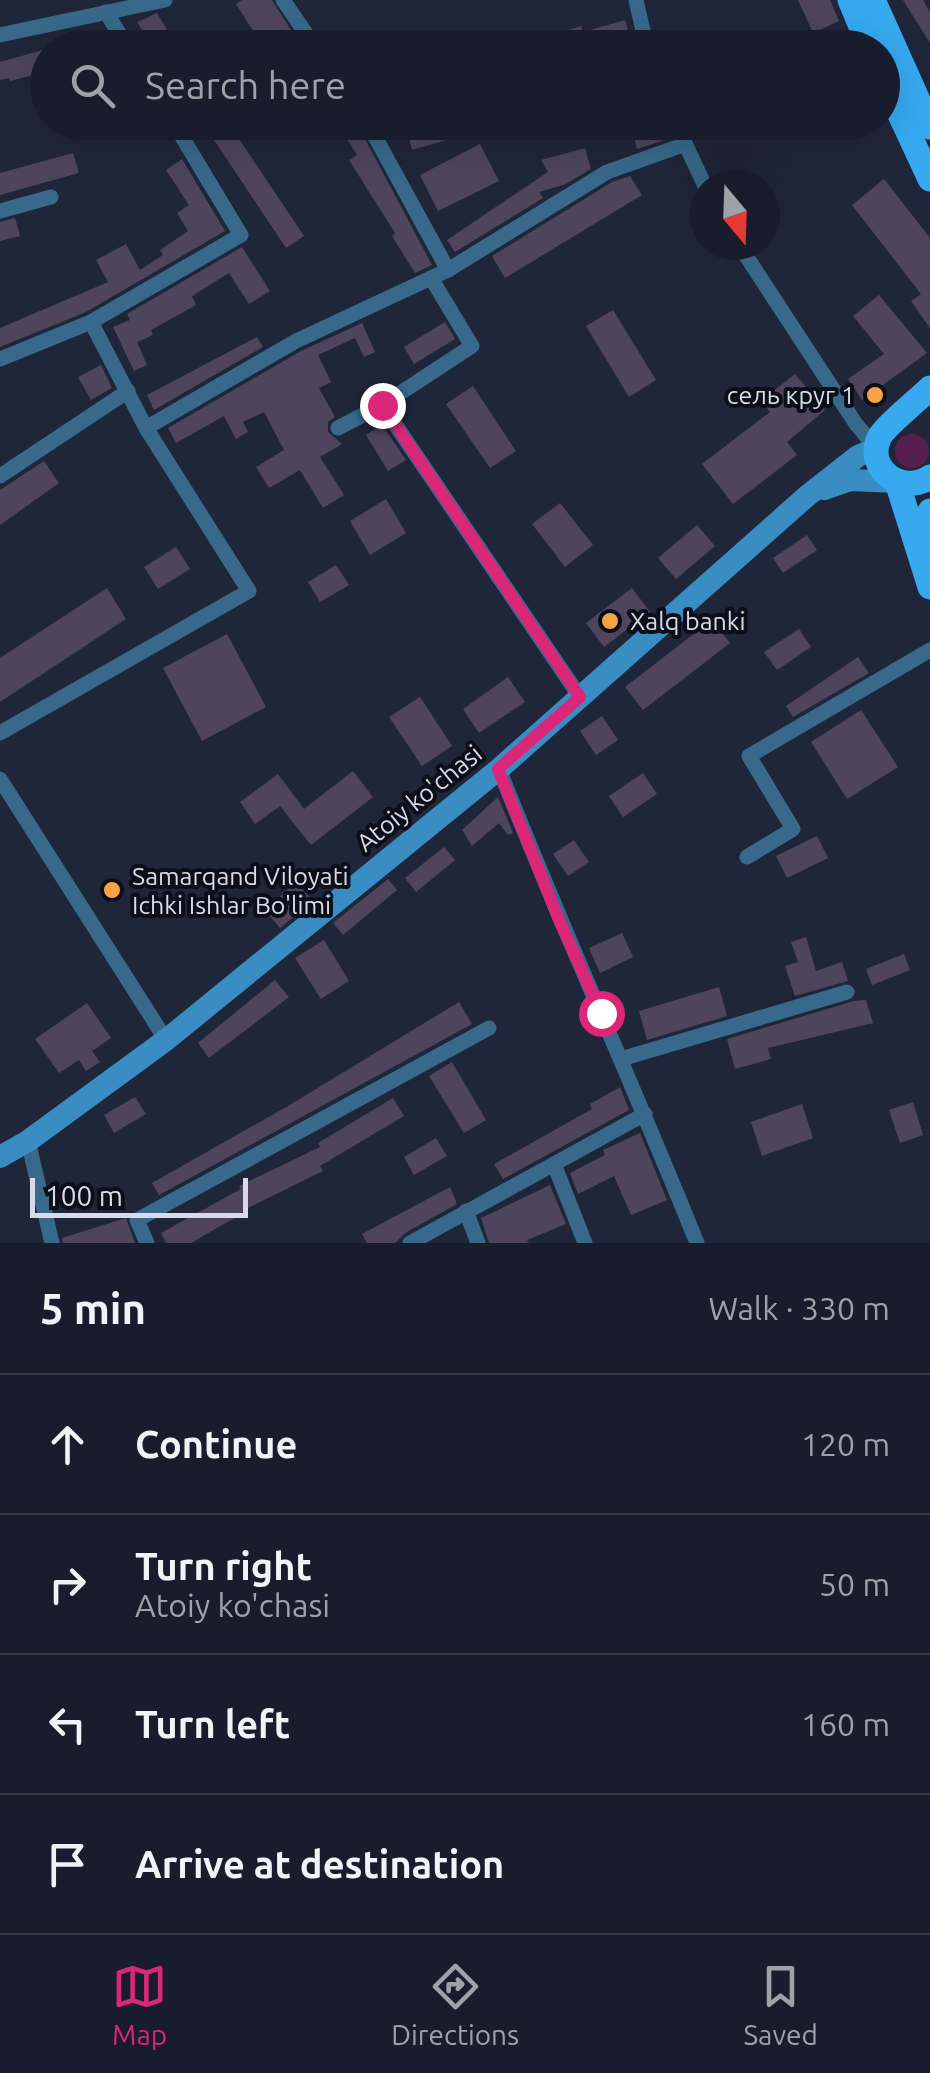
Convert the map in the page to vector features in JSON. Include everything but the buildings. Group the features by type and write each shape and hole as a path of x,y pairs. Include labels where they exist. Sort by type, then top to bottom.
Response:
{"main road":[{"path":"850,0 862,30"},
{"path":"872,0 886,30"},
{"path":"900,61 930,127"},
{"path":"900,115 930,179"},
{"path":"930,388 880,436 876,448 881,468 897,482 911,485 930,477"},
{"path":"900,419 911,417 930,424"},
{"path":"897,482 930,587"},
{"path":"930,511 930,539"}],"street":[{"path":"0,36 165,0"},
{"path":"283,0 304,30"},
{"path":"636,0 643,30"},
{"path":"106,12 117,30"},
{"path":"0,359 91,322 241,235 184,140"},
{"path":"377,140 448,270"},
{"path":"682,140 697,170"},
{"path":"146,428 296,341 448,270 607,172 683,144"},
{"path":"0,211 50,197"},
{"path":"749,260 856,424 876,448"},
{"path":"338,428 382,405 472,346 431,278"},
{"path":"0,733 249,590 146,428 91,322"},
{"path":"0,476 128,391"},
{"path":"382,405 580,697"},
{"name":"Atoiy ko'chasi","path":"0,1158 166,1040 498,769 807,496 858,456 876,448"},
{"name":"Atoiy ko'chasi","path":"807,496 850,480 897,482"},
{"path":"748,858 792,829 749,756 930,650"},
{"path":"498,769 697,1243"},
{"path":"0,779 166,1040"},
{"path":"621,1059 846,992"},
{"path":"147,1243 137,1220 488,1028"},
{"path":"410,1243 645,1114"},
{"path":"28,1141 52,1243"},
{"path":"554,1164 585,1243"},
{"path":"466,1211 478,1243"}],"shaded area":[{"path":"912,434 924,439 929,451 924,463 912,468 900,463 895,451 900,439"}],"place":[{"name":"сель круг 1","path":"875,395"},
{"name":"Xalq banki","path":"610,621"},
{"name":"Samarqand Viloyati Ichki Ishlar Bo'limi","path":"112,890"}],"route":[{"path":"382,405 580,697 498,769 601,1013"}]}
